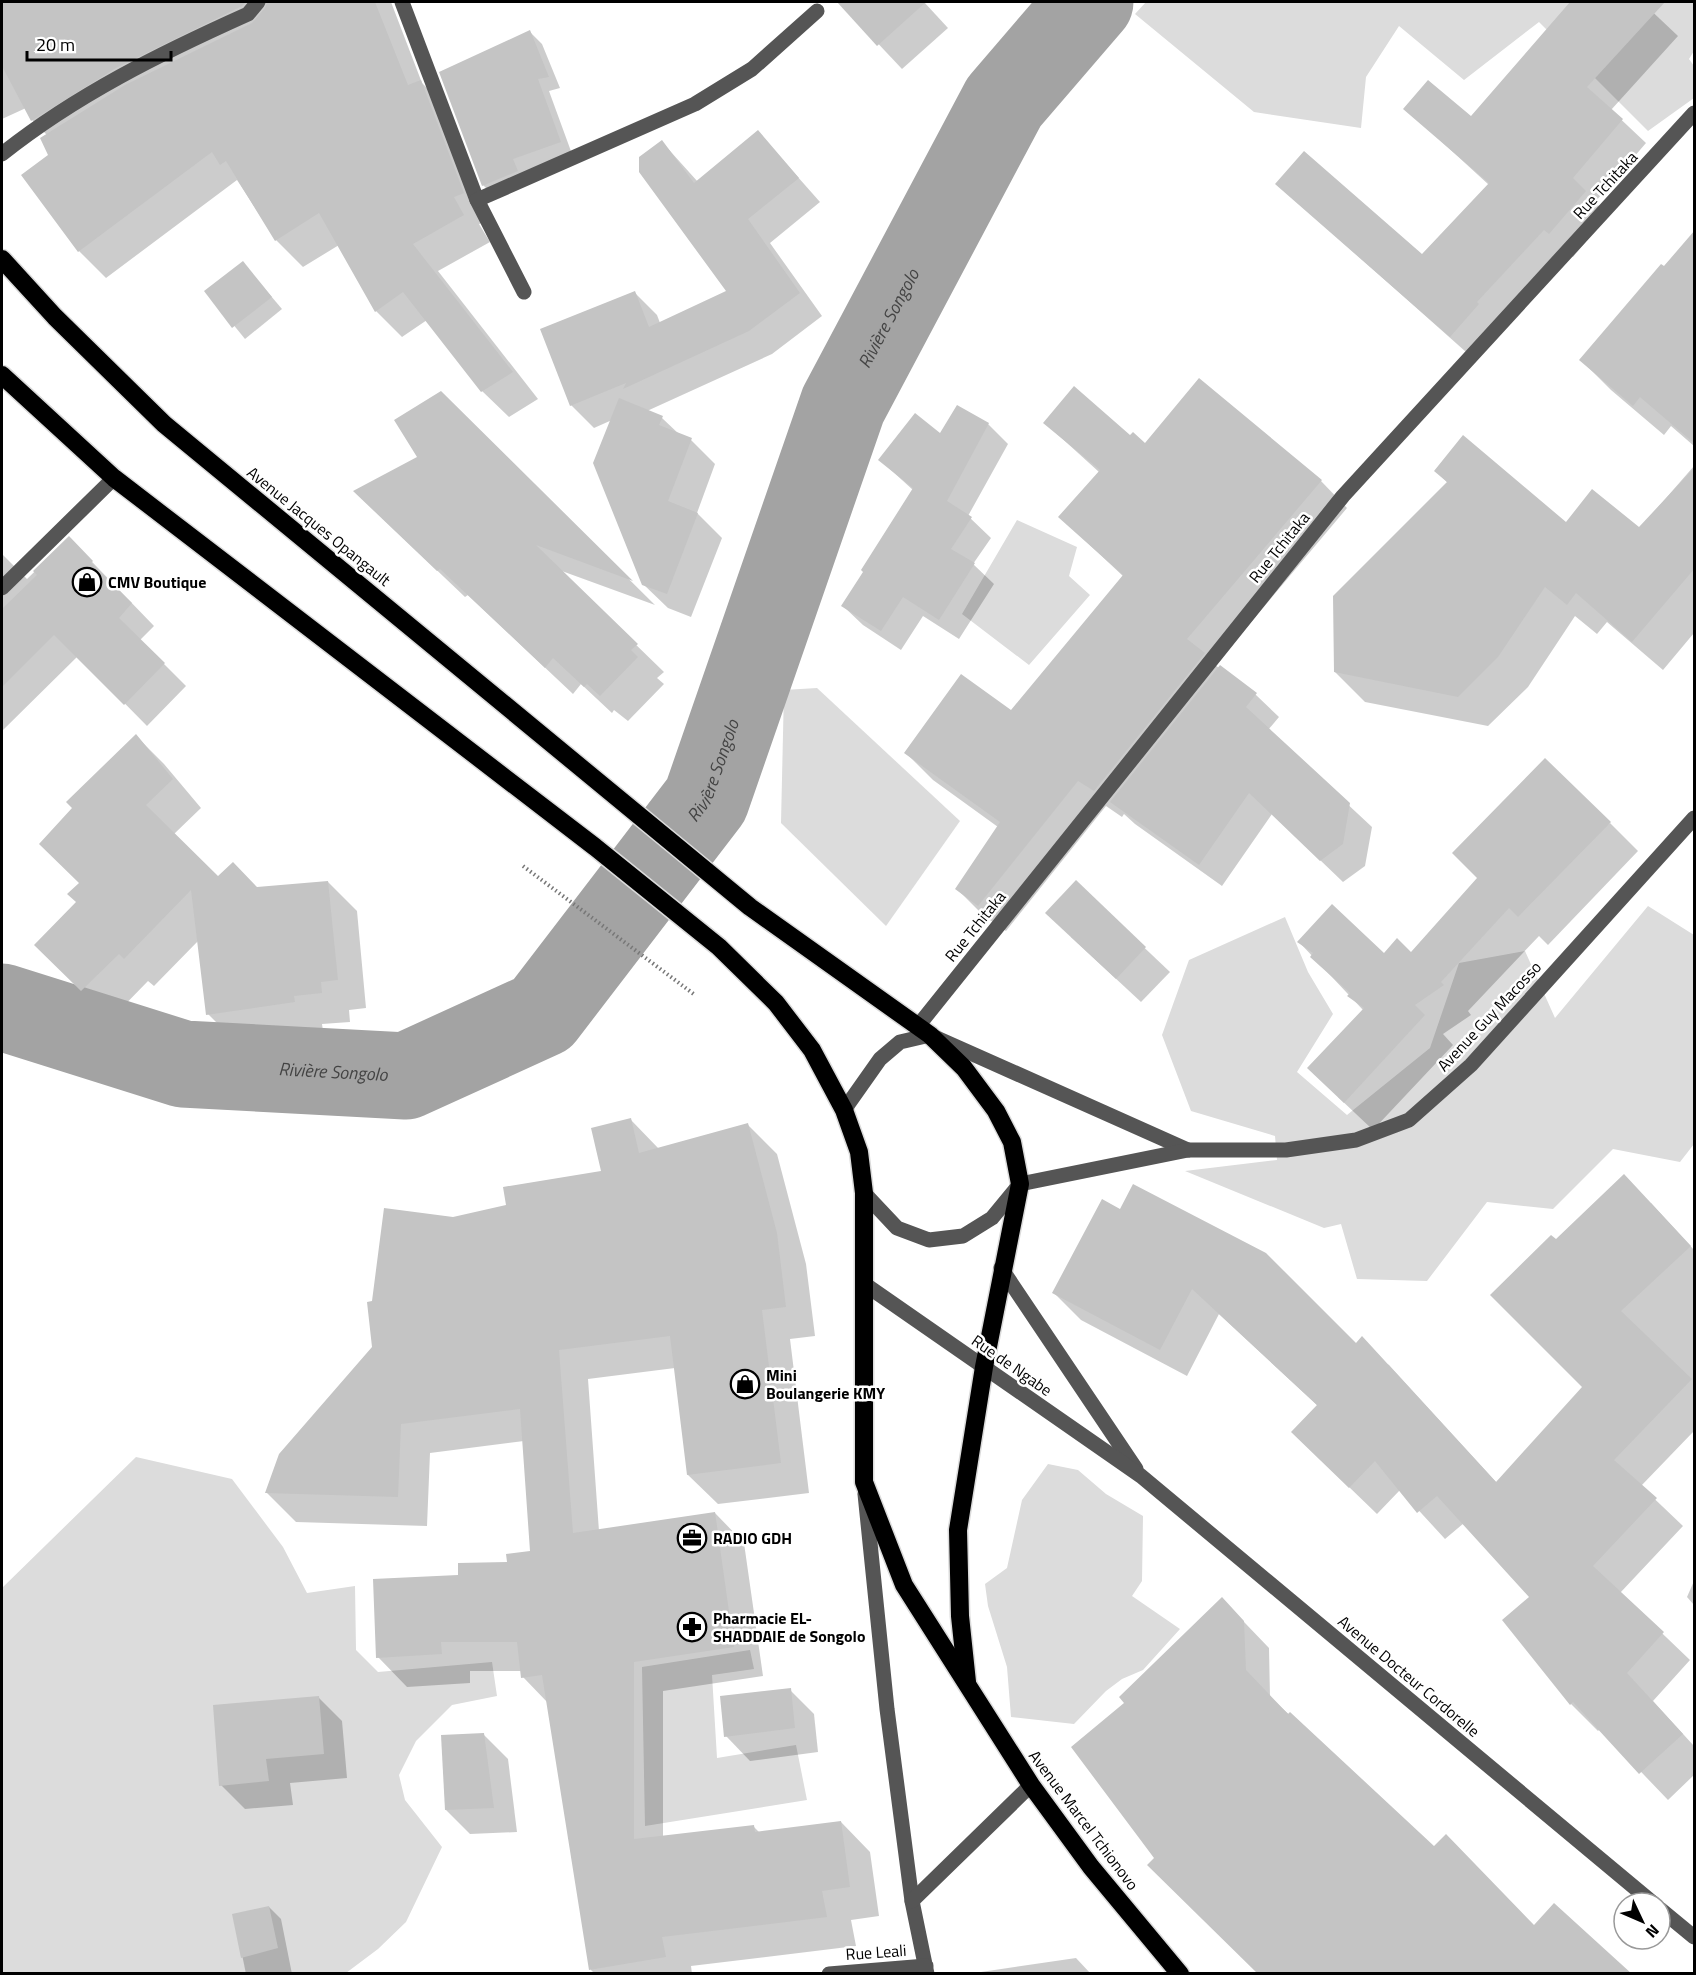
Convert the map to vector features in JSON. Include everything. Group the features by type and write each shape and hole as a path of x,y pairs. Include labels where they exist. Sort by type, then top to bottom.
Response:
{"highway":[{"name":"Avenue Jacques Opangault","path":"2,259 56,317 164,424 750,906 924,1030"},
{"path":"2,375 114,478 595,847 719,947 776,1003 812,1050 844,1110 859,1152 864,1193 864,1482"},
{"path":"924,1030 964,1068 996,1112 1012,1142 1020,1184 1001,1268 958,1530 960,1616 967,1684"},
{"name":"Avenue Marcel Tchionovo","path":"864,1482 904,1585 1031,1785 1091,1867 1180,1974"}],"street":[{"path":"2,154 39,124 157,56 248,14 258,2"},
{"path":"402,2 477,200 524,292"},
{"path":"477,200 695,104 752,69 817,10"},
{"name":"Rue Tchitaka","path":"924,1030 1343,496 1695,113"},
{"path":"2,588 114,478"},
{"name":"Avenue Guy Macosso","path":"1188,1150 1286,1150 1356,1140 1409,1120 1471,1065 1695,818"},
{"path":"844,1110 880,1059 900,1042 924,1030 1188,1150"},
{"path":"864,1193 897,1228 929,1240 963,1236 992,1218 1020,1184 1188,1150"},
{"path":"1001,1268 1141,1476"},
{"name":"Rue de Ngabe","path":"863,1283 1141,1476"},
{"name":"Avenue Docteur Cordorelle","path":"1141,1476 1639,1891"},
{"path":"864,1482 887,1708 912,1901 926,1970"},
{"path":"912,1901 1031,1785"},
{"path":"1672,1919 1695,1937"},
{"name":"Rue Leali","path":"829,1974 926,1970"}],"path":[{"path":"522,866 694,995"}],"shaded area":[{"path":"1146,2 1694,2 1694,51 1689,59 1694,66 1694,98 1648,131 1539,22 1464,80 1399,26 1366,77 1361,128 1254,112 1135,14"},
{"path":"1017,520 1077,547 1069,576 1090,595 1029,665 962,614"},
{"path":"817,688 960,821 886,926 781,823 784,690"},
{"path":"1648,906 1694,935 1694,1144 1680,1162 1613,1149 1553,1209 1487,1202 1427,1281 1357,1279 1341,1224 1324,1228 1185,1171 1277,1160 1275,1136 1191,1111 1162,1035 1189,960 1285,917 1308,972 1333,1014 1297,1072 1347,1115 1430,1048 1459,963 1525,951 1555,1018"},
{"path":"136,1457 232,1479 283,1547 307,1593 355,1586 356,1650 378,1672 492,1662 497,1696 452,1705 416,1741 399,1775 405,1800 442,1847 406,1922 378,1949 346,1973 2,1974 2,1588"},
{"path":"1048,1464 1078,1470 1106,1494 1143,1516 1142,1581 1132,1596 1180,1629 1143,1670 1122,1679 1106,1691 1074,1724 1011,1717 1007,1667 988,1606 985,1584 1007,1568 1022,1500"},
{"path":"750,1650 754,1669 712,1675 717,1758 796,1745 807,1800 645,1826 642,1667"}],"building":[{"path":"2,2 246,2 116,68 31,121 2,66"},
{"path":"267,2 375,2 408,85 421,80 464,193 454,197 464,215 413,244 513,372 481,392 403,292 375,312 319,213 275,241 226,161 220,165 212,152 78,252 21,175 48,155 40,138 125,85 252,23 265,8"},
{"path":"837,2 926,2 877,46"},
{"path":"1570,2 1665,2 1587,87 1623,119 1573,178 1586,191 1549,234 1544,230 1477,302 1479,304 1450,337 1275,184 1304,151 1422,254 1489,183 1403,109 1428,80 1471,116"},
{"path":"530,30 549,77 538,79 561,142 513,159 518,171 482,186 439,72"},
{"path":"758,130 799,178 748,219 800,293 749,331 623,389 626,383 570,406 540,329 635,291 649,327 726,291 639,172 639,157 662,140 694,183"},
{"path":"1695,230 1695,444 1640,397 1633,406 1579,360 1661,264 1664,266"},
{"path":"243,261 272,297 232,328 204,291"},
{"path":"1199,378 1322,480 1187,639 1205,653 1094,791 1078,781 978,906 955,889 1000,822 904,753 961,674 1011,710 1123,575 1058,517 1100,470 1043,423 1074,386 1130,435 1133,432 1145,443"},
{"path":"441,391 633,581 536,545 638,644 631,650 638,657 600,696 587,684 584,687 553,658 545,668 440,569 437,571 353,491 417,457 394,420"},
{"path":"619,398 663,416 659,425 692,438 668,501 698,513 667,594 642,585 593,463"},
{"path":"957,405 989,423 947,501 972,517 951,549 975,563 939,620 903,597 881,631 841,606 913,488 878,460 915,413 940,433"},
{"path":"1463,435 1566,522 1592,489 1639,527 1695,467 1695,568 1632,642 1576,593 1567,605 1545,587 1498,657 1458,697 1334,672 1333,596 1447,482 1434,471"},
{"path":"69,536 93,561 91,563 132,603 119,618 165,663 124,705 54,635 2,687 2,609 37,575 33,571"},
{"path":"1220,665 1257,693 1246,707 1350,803 1343,844 1320,861 1249,793 1199,865 1110,802"},
{"path":"136,734 173,779 146,805 218,876 233,862 257,887 328,881 338,980 321,982 322,993 294,996 295,1002 206,1015 191,890 124,959 119,954 81,991 34,945 76,902 67,894 79,883 39,844 72,808 66,802"},
{"path":"1545,758 1611,822 1518,917 1509,908 1441,982 1444,985 1415,1005 1425,1015 1344,1103 1307,1068 1364,1008 1347,996 1350,993 1310,957 1313,953 1297,942 1332,904 1384,953 1397,938 1411,952 1477,878 1452,853"},
{"path":"1076,880 1146,947 1116,979 1045,913"},
{"path":"631,1118 639,1153 748,1123 777,1233 786,1307 762,1310 781,1463 687,1475 670,1336 559,1350 573,1533 715,1512 734,1647 634,1662 634,1839 754,1825 755,1832 841,1821 850,1887 822,1891 827,1917 662,1937 666,1957 589,1970 542,1675 521,1678 517,1642 441,1642 442,1654 376,1658 373,1579 458,1575 458,1563 507,1562 506,1554 530,1551 520,1409 401,1424 398,1497 265,1493 279,1454 372,1347 367,1302 372,1301 384,1208 453,1217 506,1205 503,1187 601,1171 591,1128"},
{"path":"1624,1174 1691,1246 1621,1311 1692,1379 1614,1460 1657,1498 1593,1566 1664,1632 1627,1673 1683,1734 1639,1774 1573,1702 1570,1705 1502,1620 1529,1597 1437,1496 1417,1513 1375,1461 1349,1488 1291,1432 1317,1405 1192,1289 1160,1350 1052,1293 1102,1199 1120,1209 1133,1184 1266,1253 1356,1343 1362,1336 1496,1482 1582,1387 1490,1295 1551,1235 1556,1239"},
{"path":"1222,1597 1244,1621 1246,1670 1288,1714 1290,1712 1434,1846 1446,1834 1534,1925 1554,1903 1632,1974 1258,1974 1147,1865 1154,1858 1071,1747 1124,1703 1119,1697"},
{"path":"791,1688 795,1728 724,1737 720,1696"},
{"path":"319,1696 324,1754 266,1759 269,1781 219,1786 213,1705"},
{"path":"484,1733 494,1808 445,1810 441,1735"},
{"path":"269,1906 278,1948 241,1958 232,1914"}],"waterway":[{"name":"Rivière Songolo","path":"2,1007 183,1064 406,1076 542,1014 706,800 843,405 1004,102 1090,2"}],"place":[{"name":"CMV Boutique","path":"87,582"},
{"name":"Mini Boulangerie KMY","path":"745,1384"},
{"name":"RADIO GDH","path":"692,1538"},
{"name":"Pharmacie EL- SHADDAIE de Songolo","path":"692,1627"}]}
